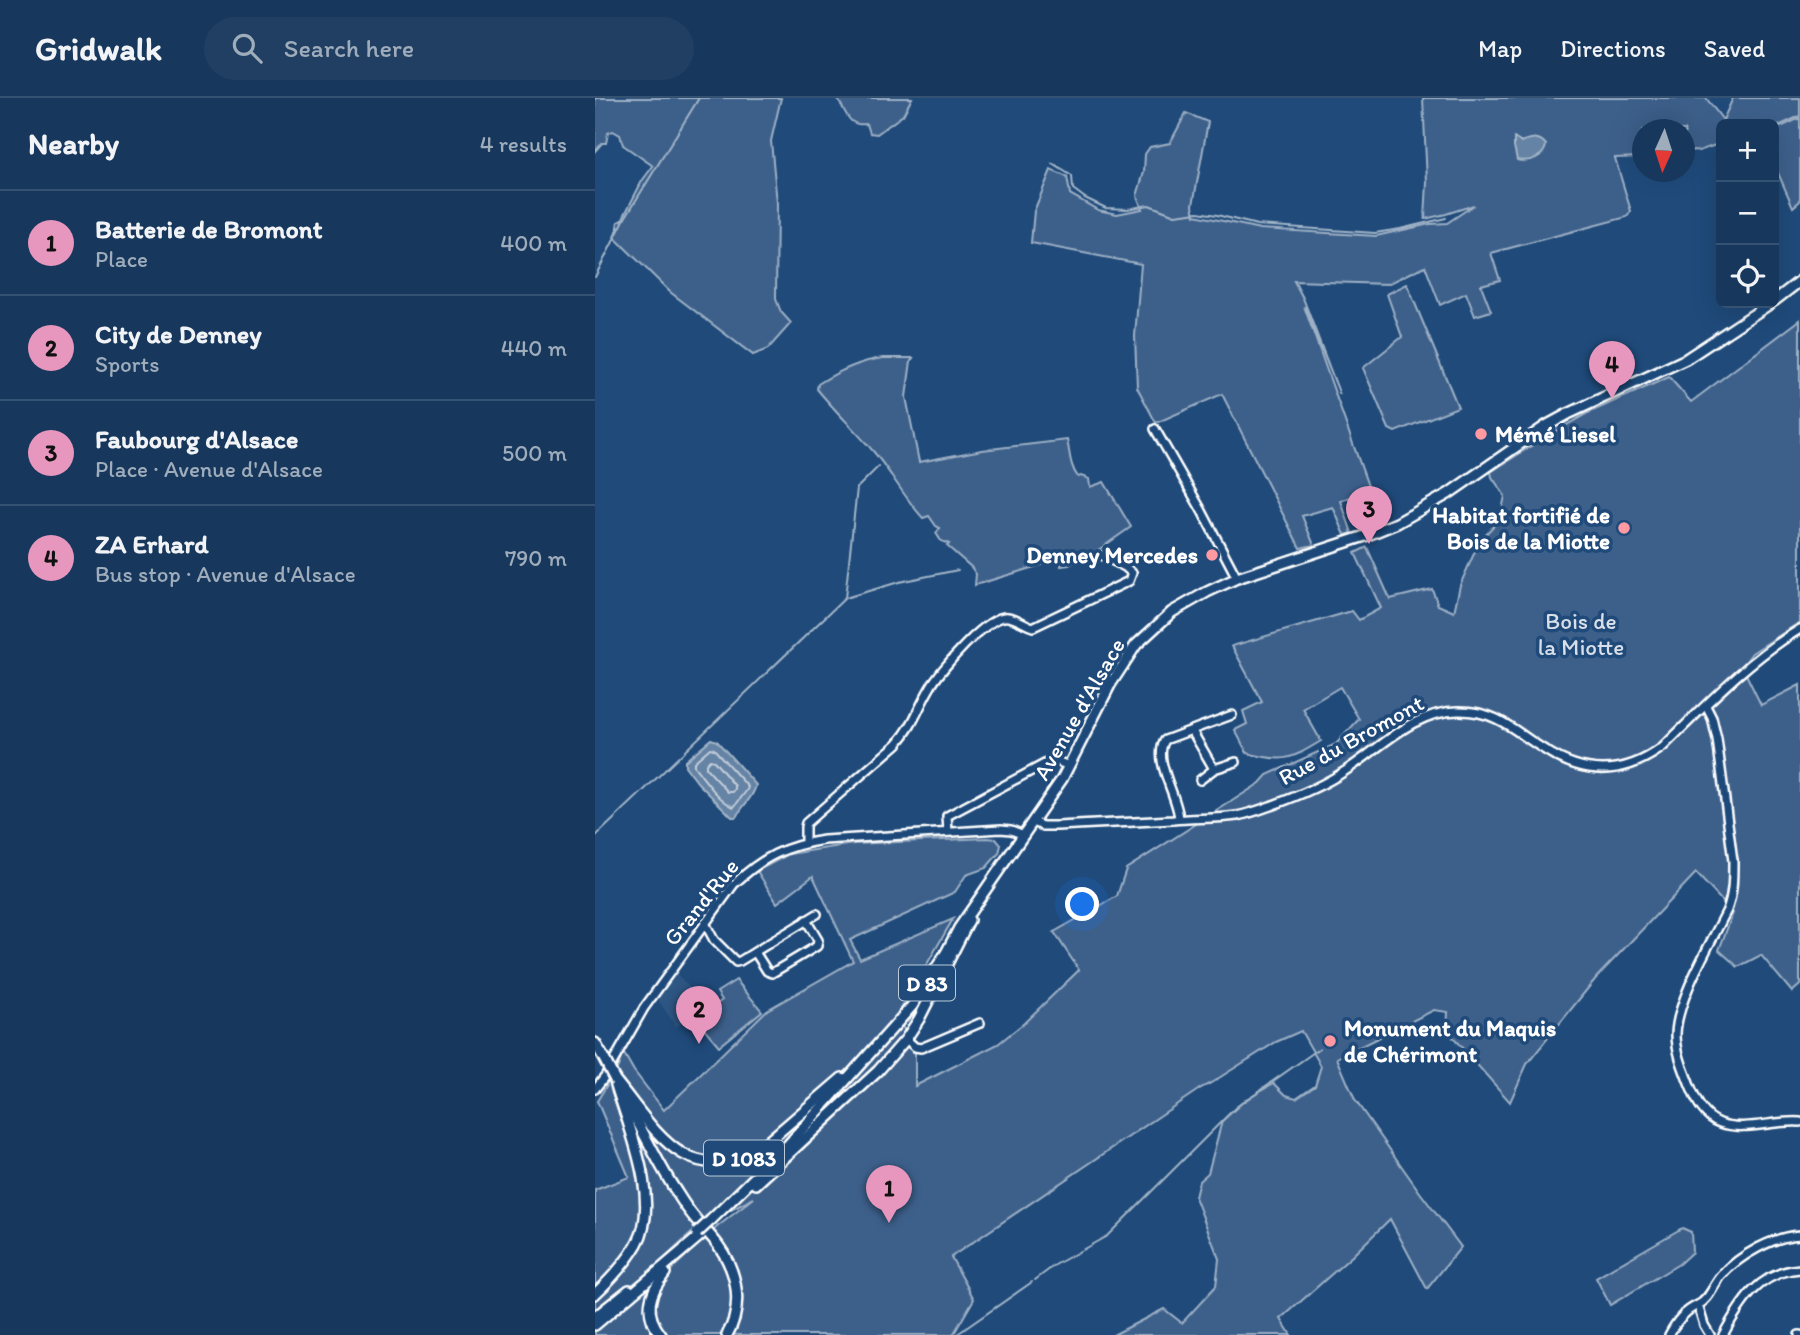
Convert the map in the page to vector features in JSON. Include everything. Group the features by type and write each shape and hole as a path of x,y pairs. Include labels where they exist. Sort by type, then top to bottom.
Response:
{"main road":[{"name":"Avenue d'Alsace","path":"1779,297 1800,281"},
{"name":"Avenue d'Alsace","path":"871,1054 912,1006 959,928 1069,766 1110,685 1136,645 1159,623 1182,606 1237,578 1397,523 1448,494 1568,414 1686,359 1763,308"},
{"name":"Avenue d'Alsace","path":"906,1039 975,907"},
{"name":"D 83","path":"595,1317 699,1234 879,1071 906,1039"},
{"name":"D 1083","path":"595,1043 663,1170 689,1211 730,1264 738,1302 735,1318 727,1335"},
{"name":"D 83","path":"712,1222 787,1146 871,1054"},
{"name":"D 1083","path":"615,1080 664,1142 684,1156 704,1162 723,1163 742,1159 757,1151 871,1054"},
{"name":"D 1083","path":"595,1294 618,1271 638,1243 645,1224 646,1197 642,1171 615,1080"},
{"name":"D 83","path":"595,1325 680,1255 699,1234"},
{"path":"661,1335 653,1323 650,1309 652,1295 656,1284 680,1255"}],"street":[{"path":"1154,429 1237,578"},
{"path":"806,843 806,823 897,744 909,730 931,686 969,640 987,624 1008,616 1033,627 1129,581 1132,573 1103,556"},
{"path":"1800,629 1779,641 1706,706 1713,718 1717,739 1733,861 1732,897 1690,986 1681,1010 1677,1035 1679,1055 1696,1100 1713,1119 1737,1126 1800,1122"},
{"name":"Rue du Bromont","path":"1033,822 1043,826 1057,826 1238,816 1272,806 1320,786 1420,719 1439,712 1461,710 1493,716 1566,763 1613,770 1650,757 1706,706"},
{"path":"1179,819 1161,757 1161,747 1165,740 1231,715"},
{"path":"1192,731 1214,769"},
{"path":"948,832 947,816 1050,761 1069,766"},
{"path":"1199,780 1214,769 1235,762"},
{"name":"Grand'Rue","path":"595,1089 644,1008 734,884 752,867 780,850 824,839 1001,829 1024,835"},
{"path":"705,923 714,940 734,961 740,961 817,914"},
{"path":"755,952 767,971 772,973 817,946 818,940 806,920"},
{"path":"906,1039 915,1048 921,1048 980,1023"},
{"path":"1669,1335 1681,1316 1704,1302 1722,1275 1745,1255 1785,1236 1800,1235"},
{"path":"1698,1305 1704,1325 1711,1335 1722,1335 1739,1306 1764,1281 1779,1273 1800,1269"}],"shaded area":[{"path":"676,973 707,1007 676,1027 657,998"}],"green space":[{"path":"595,98 781,98 771,141 777,203 776,299 781,312 791,323 768,349 753,355 670,292 614,237 618,222 622,220 653,166 623,145 620,135 613,131 608,133 606,143 602,143 595,151"},
{"path":"836,98 912,98 903,115 877,134 870,133 867,124 850,120"},
{"path":"1423,98 1706,98 1722,119 1716,119 1716,145 1699,151 1695,150 1695,119 1632,119 1632,157 1615,158 1631,211 1627,217 1491,253 1500,280 1481,285 1491,311 1475,316 1466,293 1440,305 1425,266 1388,284 1294,281 1340,395 1304,306 1369,489 1341,501 1352,533 1345,535 1333,507 1302,516 1314,545 1300,548 1222,394 1156,423 1137,387 1135,336 1141,264 1031,243 1034,211 1051,170 1067,177 1070,194 1098,210 1117,214 1142,209 1137,196 1144,172 1145,154 1150,147 1170,143 1186,113 1208,122 1193,205 1195,215 1260,229 1376,236 1447,223 1474,205 1425,219 1427,182"},
{"path":"1733,98 1800,98 1800,116 1779,126 1779,119 1723,119"},
{"path":"1800,118 1800,201 1793,207 1779,175 1779,128"},
{"path":"1407,284 1458,407 1395,432 1389,429 1363,368 1402,337 1387,294"},
{"name":"Bois de la Miotte","path":"1800,320 1800,622 1752,653 1742,666 1761,705 1800,685 1800,985 1792,992 1761,955 1738,967 1719,950 1733,913 1696,873 1597,977 1527,1064 1510,1102 1447,1031 1448,1012 1434,1010 1337,1058 1355,1100 1461,1247 1427,1289 1390,1219 1281,1319 1291,1335 1113,1335 1164,1309 1182,1323 1216,1286 1219,1259 1195,1197 1199,1181 1208,1173 1222,1121 1246,1099 1274,1083 1286,1095 1296,1098 1315,1085 1321,1066 1301,1031 1276,1042 1201,1088 951,1257 974,1299 953,1335 595,1335 595,1330 671,1270 717,1227 754,1198 697,1228 657,1265 595,1315 595,1190 629,1177 597,1101 618,1067 623,1052 664,1110 767,1010 853,961 813,876 777,903 757,871 789,854 853,844 996,839 1001,845 999,853 986,868 966,875 955,892 850,940 860,959 953,919 897,1016 915,1051 915,1086 998,1044 1079,970 1054,932 1117,896 1126,869 1260,783 1267,775 1336,744 1359,719 1340,687 1303,709 1321,741 1286,758 1269,758 1247,753 1235,730 1247,724 1243,711 1262,702 1232,646 1352,611 1359,620 1381,608 1355,553 1367,547 1390,599 1432,589 1438,605 1454,612 1460,585 1480,540 1500,519 1505,496 1491,472 1588,413 1669,377 1691,402"},
{"path":"883,358 913,358 906,397 919,462 982,450 1067,440 1075,473 1078,477 1089,479 1090,487 1104,482 1131,527 1091,558 1061,566 1061,559 975,585 976,574 947,546 949,544 941,541 936,533 940,528 929,516 923,518 873,451 817,389 818,384 841,371"},
{"path":"736,980 762,1011 719,1046 697,1020 722,1000 717,992"},
{"path":"1682,1228 1691,1232 1692,1252 1679,1264 1610,1305 1596,1278"}],"water":[{"path":"1514,138 1520,142 1540,140 1546,145 1545,149 1536,158 1517,160"},
{"path":"711,739 717,741 756,785 753,794 736,817 732,817 698,783 685,766 685,761"}],"waterway":[{"path":"595,277 625,218 699,98"},
{"path":"1053,164 1072,176 1073,189 1106,208 1127,209 1149,205 1175,215 1198,212 1257,225 1375,233 1446,218"},
{"path":"845,598 857,488 879,466"},
{"path":"595,837 845,598 899,582 958,570"},
{"path":"1035,1280 1055,1265 1107,1236 1236,1107 1320,1048"},
{"path":"956,1335 1032,1282"}],"place":[{"name":"ZA Erhard","path":"1612,399"},
{"name":"Mémé Liesel","path":"1481,434"},
{"name":"Habitat fortifié de Bois de la Miotte","path":"1624,528"},
{"name":"Faubourg d'Alsace","path":"1369,544"},
{"name":"Denney Mercedes","path":"1212,555"},
{"name":"Monument du Maquis de Chérimont","path":"1330,1041"},
{"name":"City de Denney","path":"699,1044"},
{"name":"Batterie de Bromont","path":"889,1223"}]}
